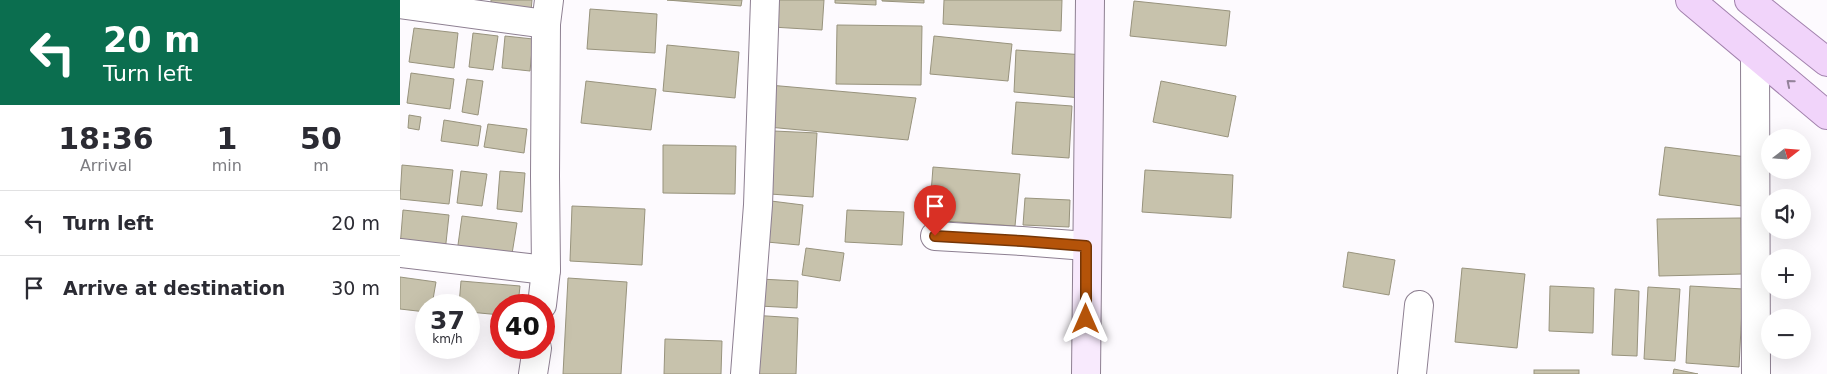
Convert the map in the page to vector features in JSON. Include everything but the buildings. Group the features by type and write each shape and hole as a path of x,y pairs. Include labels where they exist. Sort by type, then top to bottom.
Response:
{"main road":[{"path":"1690,0 1827,115"},
{"path":"1749,0 1827,62"}],"street":[{"path":"746,374 758,205 765,0"},
{"path":"1086,374 1090,0"},
{"path":"400,4 435,4 548,12 545,176 546,270 543,294"},
{"path":"1756,55 1756,374"},
{"path":"935,236 1086,246"},
{"path":"400,253 546,270"},
{"path":"1412,374 1419,305"},
{"path":"533,374 535,359"}],"route":[{"path":"935,236 1086,246 1086,319"}]}
